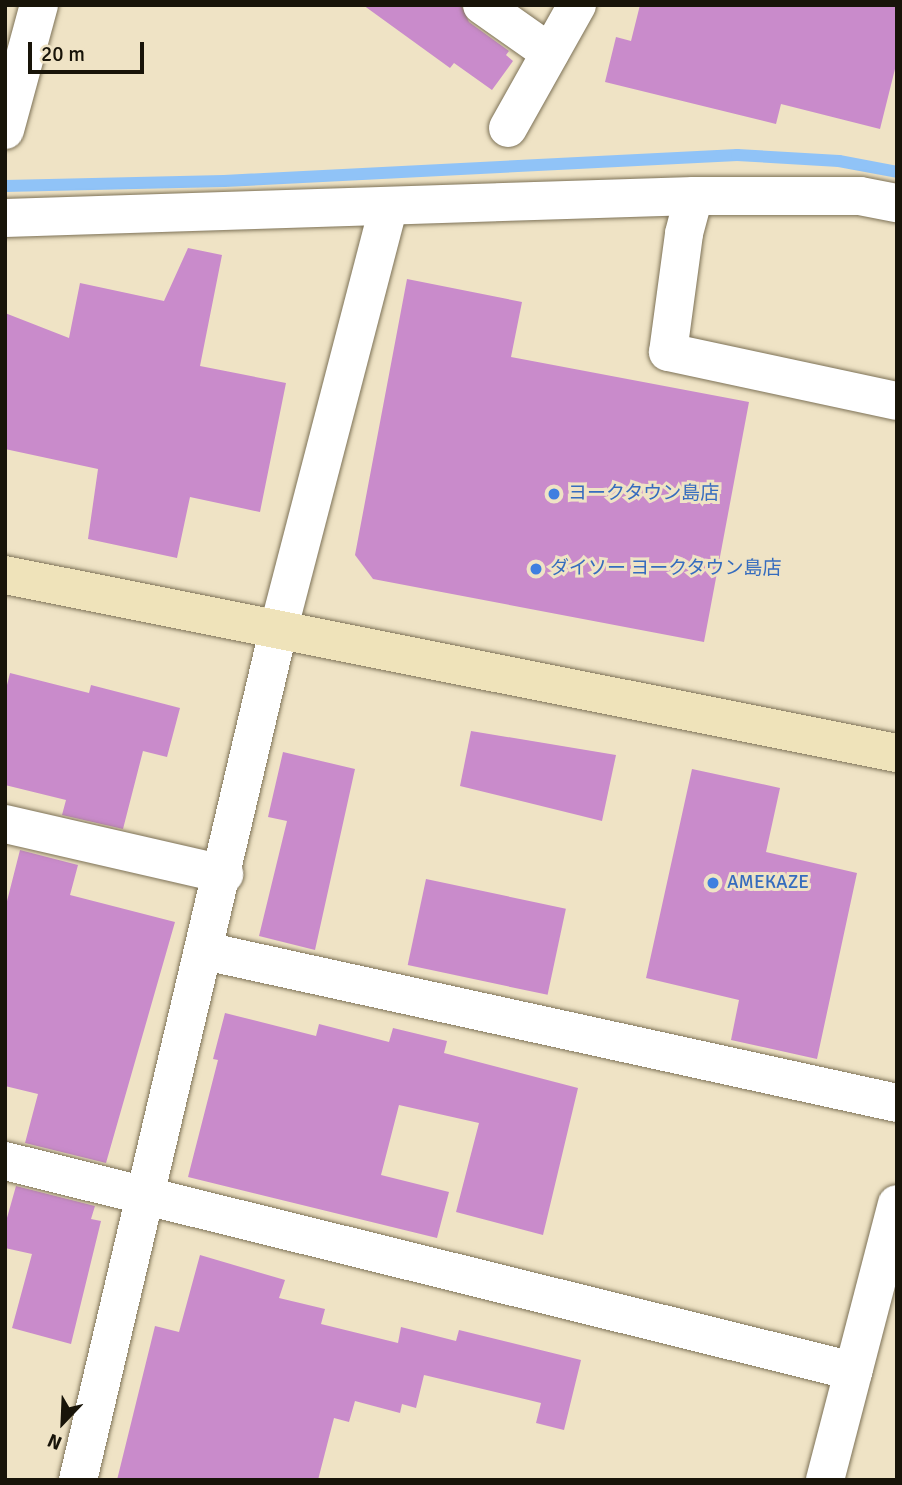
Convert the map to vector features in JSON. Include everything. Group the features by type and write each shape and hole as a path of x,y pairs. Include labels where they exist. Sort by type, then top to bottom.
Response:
{"street":[{"path":"5,130 39,5"},
{"path":"482,5 550,53"},
{"path":"508,128 577,5"},
{"path":"694,196 684,234 668,352 897,401"},
{"path":"5,218 388,208 694,196 860,196 897,203"},
{"path":"78,1480 144,1194 224,874 278,631 388,208"},
{"path":"5,575 897,753"},
{"path":"6,828 224,874"},
{"path":"205,951 897,1103"},
{"path":"5,1161 853,1370"},
{"path":"825,1480 897,1204"}],"building":[{"path":"363,5 461,5 469,22 509,51 506,55 513,61 492,90 454,63 450,68"},
{"path":"640,5 897,5 897,61 880,129 781,104 776,124 605,82 616,37 631,41"},
{"path":"188,248 222,255 200,366 286,383 260,512 190,497 177,558 88,539 98,469 5,449 5,313 69,338 80,283 164,301"},
{"path":"407,279 522,302 511,357 749,402 704,642 373,579 355,555"},
{"path":"10,673 89,693 91,685 180,708 167,757 143,751 123,829 62,815 66,800 5,785 5,693"},
{"path":"471,731 616,755 602,821 460,786"},
{"path":"283,752 355,769 315,950 259,936 287,821 268,817"},
{"path":"692,769 780,788 766,852 857,873 817,1059 731,1040 739,1000 646,978"},
{"path":"20,850 78,865 70,895 175,922 106,1163 25,1143 38,1094 5,1086 5,909"},
{"path":"426,879 566,909 548,995 408,965"},
{"path":"225,1013 316,1036 319,1024 389,1042 393,1028 447,1041 444,1053 578,1088 543,1235 456,1212 479,1123 399,1105 381,1175 449,1192 437,1238 188,1177 218,1060 213,1059"},
{"path":"16,1186 95,1206 91,1219 101,1221 71,1344 12,1328 32,1254 5,1248 5,1225"},
{"path":"200,1255 285,1280 279,1298 325,1309 321,1324 398,1343 401,1327 456,1341 459,1330 581,1360 564,1430 536,1423 541,1403 424,1375 416,1408 402,1404 400,1413 355,1401 349,1422 334,1418 318,1480 117,1480 155,1326 179,1332"}],"waterway":[{"path":"5,186 224,181 737,155 839,161 897,172"}],"place":[{"name":"ヨークタウン島店","path":"554,494"},
{"name":"ダイソー ヨークタウン島店","path":"536,569"},
{"name":"AMEKAZE","path":"713,883"}]}
